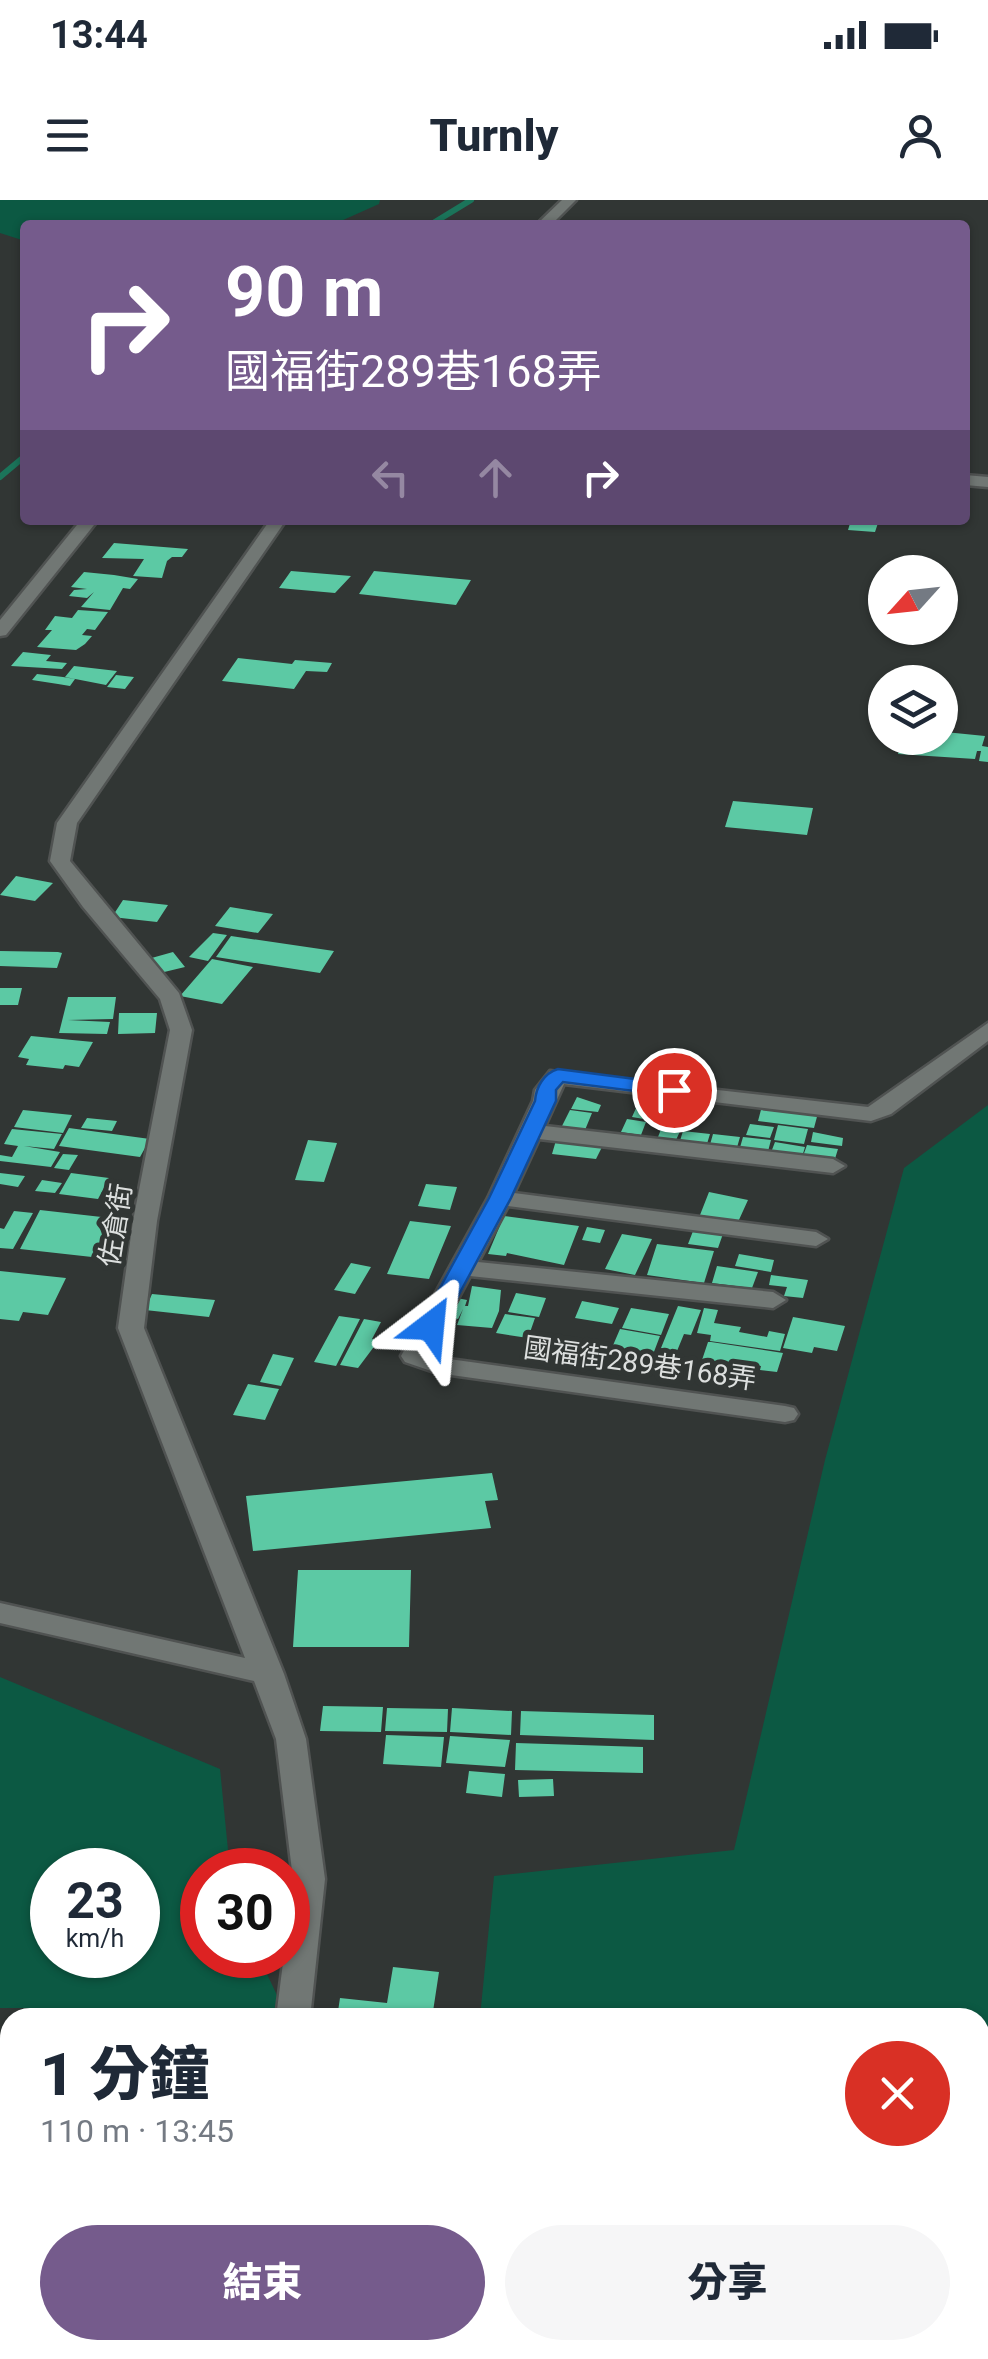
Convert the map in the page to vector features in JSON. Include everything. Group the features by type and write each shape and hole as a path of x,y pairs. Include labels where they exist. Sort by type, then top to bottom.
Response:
{"street":[{"path":"549,220 570,200"},
{"path":"0,631 86,525"},
{"name":"佐倉街","path":"275,525 67,823 60,861 170,998 182,1030 130,1328 229,1589 269,1674 291,1739 309,1879 294,2008"},
{"name":"國福街289巷168弄","path":"785,1414 437,1365 414,1356 500,1198 532,1131 546,1090 558,1076 860,1114 883,1110 988,1030"},
{"path":"532,1131 833,1166"},
{"path":"500,1198 816,1238"},
{"path":"464,1268 772,1300"},
{"path":"0,1614 269,1674"}],"green space":[{"path":"0,200 380,200 379,204 343,220 20,220 20,239 0,233"},
{"path":"988,1105 988,2008 481,2008 494,1876 734,1850 825,1460 904,1168"},
{"path":"0,1677 220,1769 228,1848 180,1848 180,1978 269,1978 283,2008 0,2008"}],"building":[{"path":"850,525 877,525 875,532 848,530"},
{"path":"114,543 188,549 182,557 167,561 162,578 133,576 144,559 102,558"},
{"path":"291,571 351,576 335,593 279,588"},
{"path":"374,571 471,580 456,605 359,594"},
{"path":"84,572 138,579 130,589 123,588 110,610 81,607 94,592 87,598 69,596 74,590 87,589 71,587"},
{"path":"78,610 108,612 95,630 87,629 82,635 92,636 76,650 37,647 52,630 45,630 55,616 72,618"},
{"path":"23,652 51,655 46,661 67,663 62,669 11,666"},
{"path":"238,658 292,664 295,660 332,663 327,672 306,671 294,689 222,681"},
{"path":"74,666 117,671 106,685 65,677"},
{"path":"37,674 75,679 70,686 32,680"},
{"path":"116,675 134,677 125,689 107,687"},
{"path":"958,733 985,736 982,746 988,747 988,762 979,761 981,751 977,751 975,759 913,755 958,755"},
{"path":"733,801 813,808 807,835 725,827"},
{"path":"16,876 53,883 35,901 0,895"},
{"path":"123,900 168,905 157,922 112,917"},
{"path":"230,907 273,914 258,933 215,926"},
{"path":"213,933 227,935 208,961 189,957"},
{"path":"231,936 334,951 320,973 216,957"},
{"path":"0,951 62,953 57,968 0,966"},
{"path":"173,952 185,967 160,973 148,959"},
{"path":"212,959 253,967 222,1004 180,996"},
{"path":"0,988 22,988 18,1005 0,1005"},
{"path":"68,997 116,997 113,1019 68,1020 110,1022 107,1034 59,1033"},
{"path":"119,1013 157,1013 155,1033 118,1034"},
{"path":"31,1036 93,1042 79,1067 65,1065 63,1069 26,1065 29,1059 18,1057"},
{"path":"644,1092 670,1094 667,1105 641,1102"},
{"path":"577,1097 601,1105 598,1112 571,1109"},
{"path":"637,1106 660,1113 656,1121 632,1117"},
{"path":"762,1106 818,1113 814,1128 758,1121"},
{"path":"23,1110 72,1115 63,1133 14,1127"},
{"path":"570,1110 592,1113 585,1130 562,1126"},
{"path":"87,1118 117,1121 112,1131 81,1128"},
{"path":"627,1119 646,1122 641,1135 621,1132"},
{"path":"663,1124 682,1127 676,1140 658,1137"},
{"path":"750,1124 774,1127 770,1138 746,1135"},
{"path":"778,1125 808,1129 804,1144 774,1140"},
{"path":"69,1128 150,1139 140,1157 59,1146"},
{"path":"12,1129 62,1134 54,1149 24,1146 60,1152 51,1167 0,1161 0,1155 12,1157 18,1146 4,1144"},
{"path":"683,1131 710,1134 706,1147 679,1144"},
{"path":"813,1132 843,1138 842,1146 811,1142"},
{"path":"713,1134 740,1137 736,1151 709,1148"},
{"path":"557,1137 604,1143 596,1159 552,1154"},
{"path":"743,1137 771,1140 767,1155 739,1151"},
{"path":"308,1140 337,1143 324,1182 295,1180"},
{"path":"775,1142 805,1147 801,1160 770,1155"},
{"path":"807,1145 838,1149 834,1162 802,1159"},
{"path":"63,1154 78,1155 69,1170 54,1168"},
{"path":"0,1173 25,1176 18,1187 0,1184"},
{"path":"71,1173 109,1178 98,1199 59,1194"},
{"path":"42,1180 62,1183 55,1193 35,1191"},
{"path":"426,1184 457,1187 450,1210 418,1206"},
{"path":"709,1192 748,1200 738,1222 700,1215"},
{"path":"40,1210 128,1220 110,1259 20,1249"},
{"path":"14,1211 33,1213 13,1249 0,1248 0,1228 4,1229"},
{"path":"504,1216 579,1226 564,1265 507,1253 488,1254"},
{"path":"410,1221 451,1226 429,1279 387,1274"},
{"path":"695,1226 724,1231 718,1248 688,1244"},
{"path":"587,1227 605,1230 600,1243 582,1240"},
{"path":"622,1234 652,1239 635,1275 605,1269"},
{"path":"657,1244 714,1251 704,1283 647,1275"},
{"path":"739,1254 774,1260 771,1272 735,1266"},
{"path":"351,1263 371,1267 355,1294 334,1290"},
{"path":"717,1266 758,1272 752,1288 712,1283"},
{"path":"0,1271 66,1278 48,1315 23,1312 19,1321 0,1319"},
{"path":"771,1275 808,1280 803,1298 784,1296 787,1287 769,1285"},
{"path":"472,1286 501,1290 492,1328 457,1325 463,1309 458,1319 447,1317 457,1298 467,1300 468,1306"},
{"path":"516,1293 546,1298 539,1317 508,1312"},
{"path":"152,1294 215,1300 209,1317 145,1310"},
{"path":"582,1301 619,1308 612,1324 575,1318"},
{"path":"678,1306 701,1310 691,1335 684,1334 677,1351 661,1348"},
{"path":"631,1308 669,1314 661,1335 622,1328"},
{"path":"704,1308 718,1310 714,1323 741,1327 739,1332 767,1337 769,1331 785,1334 780,1351 710,1341 711,1335 697,1333"},
{"path":"505,1314 535,1318 528,1338 496,1333"},
{"path":"339,1316 360,1319 336,1366 314,1362"},
{"path":"793,1317 845,1326 837,1351 814,1347 812,1353 783,1348"},
{"path":"364,1319 381,1322 372,1339 379,1340 358,1368 340,1365"},
{"path":"620,1329 660,1336 652,1357 611,1350"},
{"path":"708,1342 783,1353 777,1372 760,1370 761,1366 702,1360"},
{"path":"273,1354 294,1358 281,1386 260,1382"},
{"path":"248,1384 279,1389 265,1420 233,1415"},
{"path":"492,1473 498,1500 485,1501 491,1528 253,1551 246,1496"},
{"path":"298,1570 411,1570 409,1647 293,1647"},
{"path":"323,1706 383,1707 381,1732 320,1731"},
{"path":"387,1708 448,1709 447,1732 385,1731"},
{"path":"452,1708 512,1711 511,1735 450,1732"},
{"path":"521,1711 654,1715 654,1740 520,1735"},
{"path":"386,1735 444,1737 441,1767 383,1764"},
{"path":"450,1736 510,1740 505,1767 446,1763"},
{"path":"516,1743 643,1747 643,1773 515,1770"},
{"path":"469,1771 505,1774 502,1797 466,1793"},
{"path":"553,1779 554,1796 519,1797 518,1780"},
{"path":"393,1967 439,1972 434,2008 338,2008 340,1998 387,2003"}],"waterway":[{"path":"438,220 471,200"},
{"path":"0,477 20,460"}],"route":[{"path":"431,1326 500,1198 545,1101 546,1090 558,1076 674,1090"}]}
